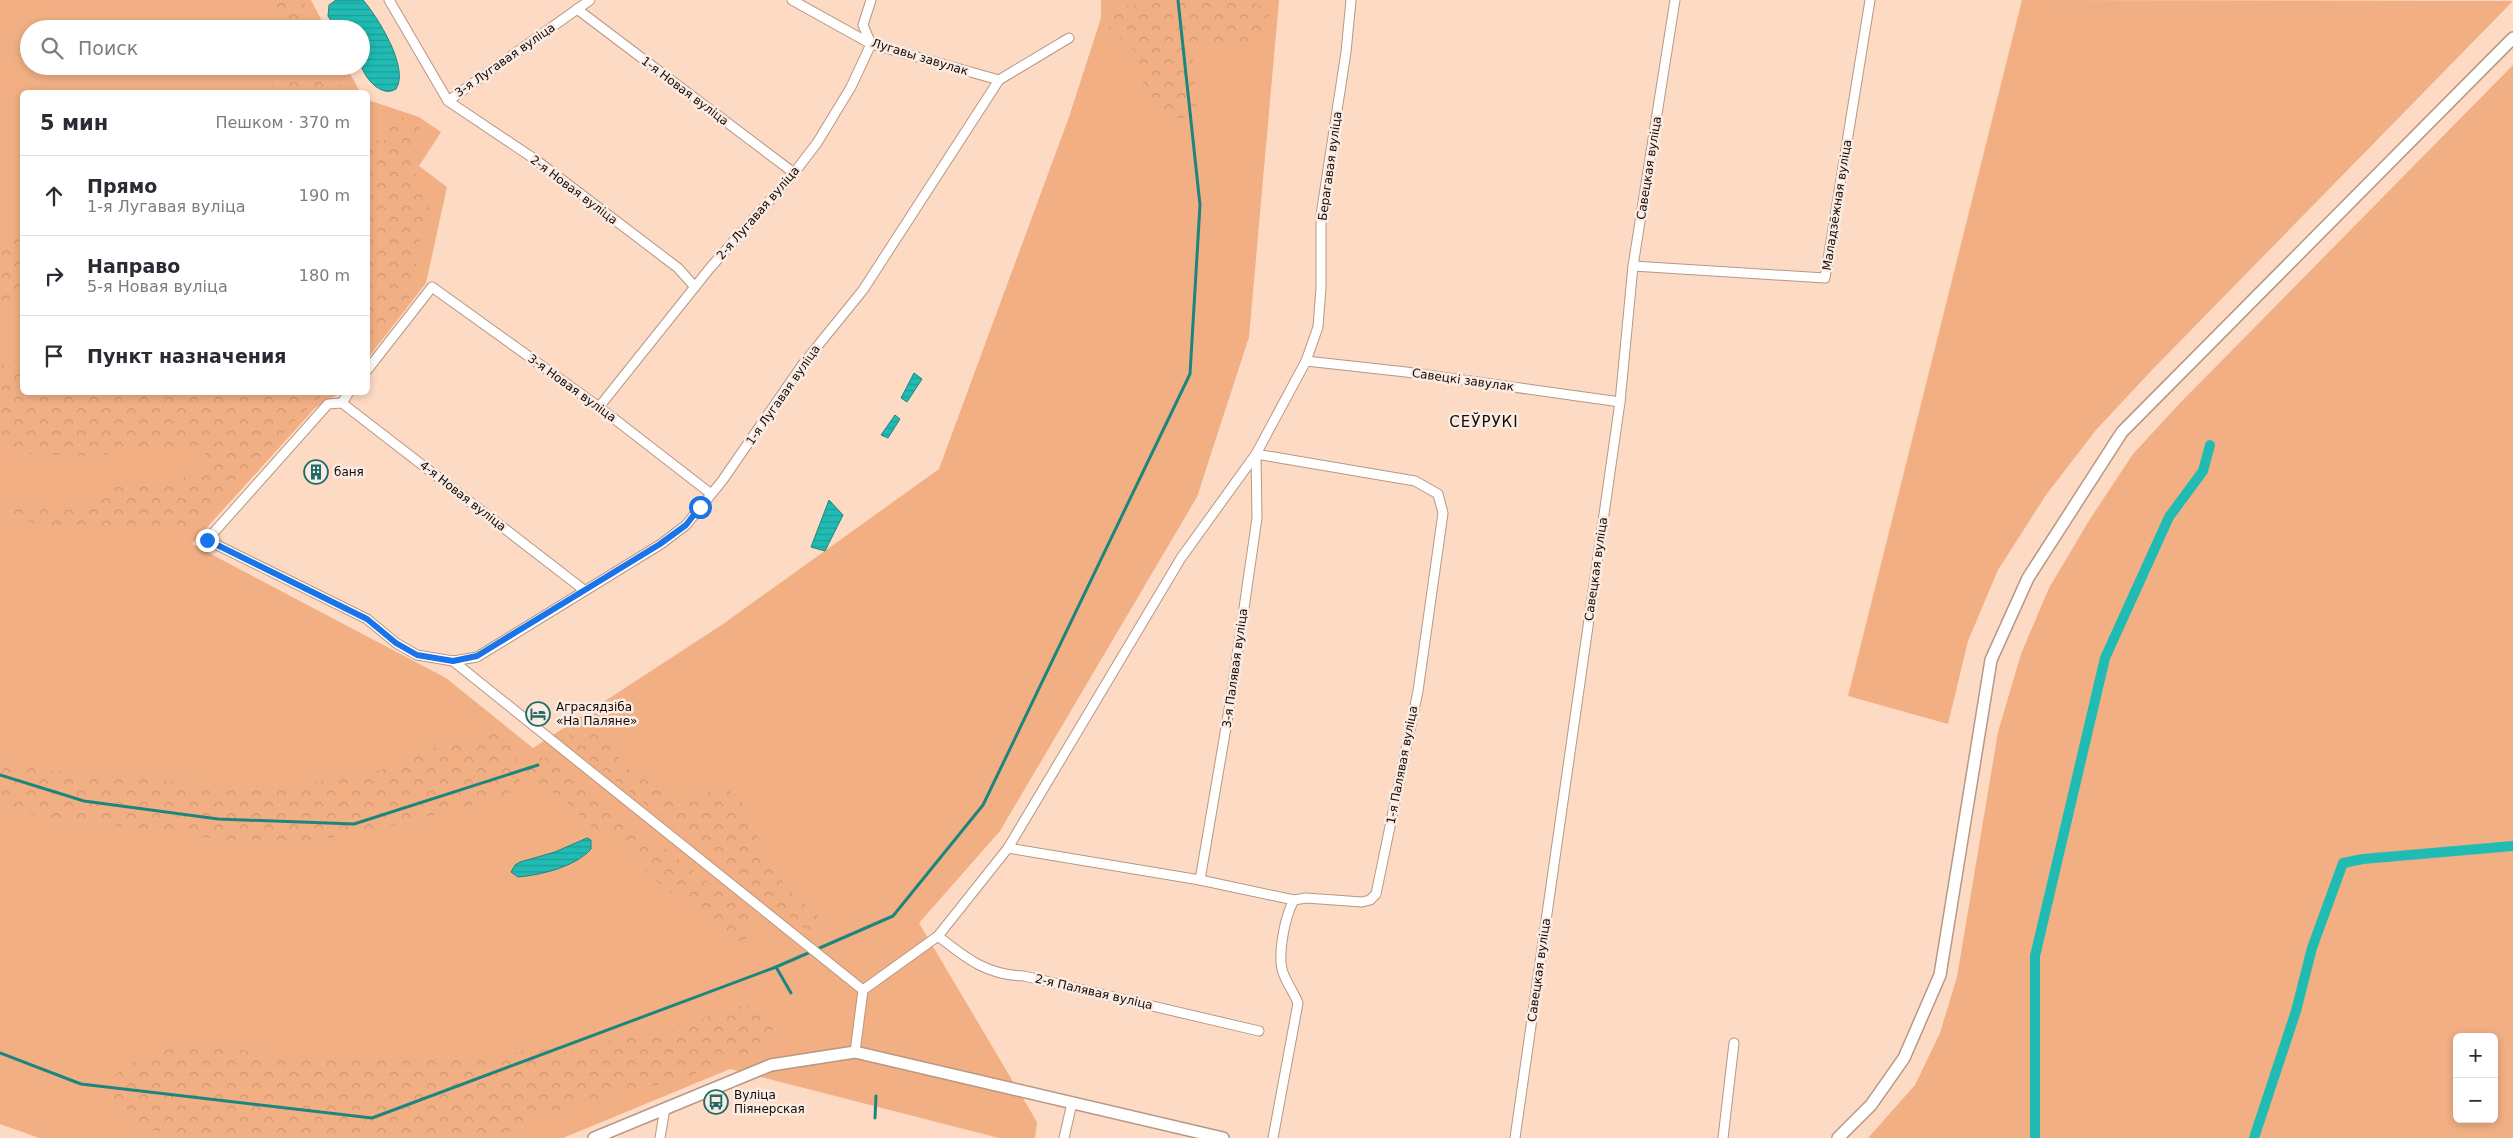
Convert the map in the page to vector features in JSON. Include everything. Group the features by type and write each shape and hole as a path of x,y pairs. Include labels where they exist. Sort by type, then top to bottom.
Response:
{"street":[{"name":"3-я Лугавая вуліца","path":"389,0 448,100 590,0"},
{"name":"Лугавы завулак","path":"792,0 871,44 999,80"},
{"path":"871,0 863,25 871,44"},
{"name":"Берагавая вуліца","path":"863,990 938,936 1008,848 1182,558 1256,454 1306,360 1318,326 1321,288 1321,215 1346,52 1351,0"},
{"name":"Савецкая вуліца","path":"1515,1138 1620,402 1633,266 1675,0"},
{"name":"Маладзёжная вуліца","path":"1633,266 1825,278 1870,0"},
{"name":"1-я Новая вуліца","path":"577,9 794,173"},
{"name":"1-я Лугавая вуліца","path":"453,661 477,656 660,544 686,525 754,438 803,364 863,290 999,80 1068,38"},
{"path":"1838,1138 1871,1105 1904,1058 1940,975 1992,660 2028,578 2122,432 2513,38"},
{"name":"2-я Лугавая вуліца","path":"599,406 695,287 794,173 817,143 851,87 871,44"},
{"name":"2-я Новая вуліца","path":"448,100 536,160 678,268 695,287"},
{"name":"3-я Новая вуліца","path":"370,366 432,287 599,406 710,493"},
{"name":"Савецкі завулак","path":"1306,360 1620,402"},
{"path":"348,395 342,403 328,404 207,540 367,619 396,643 417,655 453,661 863,990 855,1052"},
{"name":"4-я Новая вуліца","path":"342,403 584,590"},
{"name":"3-я Палявая вуліца","path":"1200,880 1231,698 1256,518 1256,454"},
{"name":"1-я Палявая вуліца","path":"1008,848 1200,880 1294,900 1306,898 1362,902 1370,900 1376,894 1418,691 1443,512 1438,494 1415,481 1256,454"},
{"path":"1273,1138 1298,1003 1293,989 1284,975 1281,959 1288,911 1294,900"},
{"name":"2-я Палявая вуліца","path":"938,936 973,964 1006,975 1024,976 1258,1031"},
{"path":"1723,1138 1734,1043"},
{"path":"594,1138 771,1065 855,1052 1223,1138"},
{"path":"1064,1138 1072,1103"},
{"path":"660,1138 665,1108"}],"green space":[{"path":"0,0 311,0 321,20 20,20 20,75 351,75 359,90 20,90 20,395 337,395 315,408 192,544 446,678 533,748 723,624 939,469 1069,117 1101,18 1101,0 1279,0 1249,337 1197,497 1000,831 919,923 1037,1122 1035,1138 999,1138 730,1069 563,1138 39,1138 0,1124"},
{"path":"269,0 303,0 313,20 280,20"},
{"path":"1152,0 1248,0 1263,8 1269,16 1269,30 1264,41 1256,46 1247,48 1214,45 1204,47 1196,52 1193,58 1197,100 1195,115 1176,118 1156,109 1146,95 1139,60 1135,52 1130,45 1109,29 1112,13 1118,9"},
{"path":"2022,0 2513,1 2151,371 2096,430 2046,495 1998,570 1968,641 1948,724 1848,696"},
{"path":"2513,65 2513,1138 1868,1138 1915,1085 1940,1033 1957,977 1998,732 2021,654 2049,588 2090,519 2133,454 2180,403"},
{"path":"299,79 336,82 346,90 261,90 275,84"},
{"path":"370,101 419,117 441,132 419,166 447,187 426,283 370,355"},
{"path":"397,117 412,121 422,132 421,143 414,154 412,166 426,191 429,202 426,223 417,254 415,282 410,297 400,314 370,352 370,136 372,139 383,141 387,138 393,119"},
{"path":"0,233 20,234 20,304 0,307"},
{"path":"0,364 20,369 20,395 324,395 314,401 206,513 188,526 176,529 67,530 0,516 0,504 73,510 95,503 107,492 119,486 129,484 166,485 179,480 201,464 206,453 202,447 195,445 93,456 0,453"},
{"path":"585,723 594,723 602,728 622,763 638,776 670,794 693,798 716,789 726,789 736,795 743,804 766,854 786,887 822,919 823,926 820,930 806,930 575,749 569,742 570,732"},
{"path":"488,733 497,733 510,742 514,748 520,782 516,788 502,797 398,824 317,840 248,842 57,820 29,813 0,801 0,757 53,771 108,774 185,783 230,785 308,784 389,768 429,749 456,744"},
{"path":"535,757 546,758 555,763 745,911 752,920 752,933 747,938 738,942 726,940 717,934 657,882 623,847 612,838 589,825 563,798 530,780 524,765 528,759"},
{"path":"737,1006 750,1007 762,1012 771,1024 774,1037 770,1048 757,1056 724,1061 687,1077 563,1109 491,1138 179,1136 153,1130 136,1122 122,1112 111,1094 115,1075 139,1057 187,1045 325,1058 381,1055 488,1056 538,1049 573,1053 630,1033 678,1030 724,1009"}],"water":[{"path":"336,0 363,0 383,30 395,56 399,68 399,80 396,89 385,91 380,89 366,75 370,75 370,20 330,20 328,16 329,5"},
{"path":"914,373 922,379 907,402 901,398"},
{"path":"895,415 900,419 888,438 881,435"},
{"path":"829,500 843,515 825,551 811,547"},
{"path":"587,838 591,840 591,849 576,861 557,869 527,876 518,877 511,872 515,865 520,862 555,852"}],"waterway":[{"path":"0,1053 81,1084 372,1118 776,967 893,916 983,805 1190,374 1200,205 1178,0"},
{"path":"2035,1138 2035,956 2105,658 2169,517 2203,471 2210,445"},
{"path":"0,775 84,801 218,819 354,824 538,765"},
{"path":"2254,1138 2296,1011 2312,948 2343,863 2363,859 2513,846"},
{"path":"776,967 791,993"},
{"path":"875,1118 876,1096"}],"place":[{"name":"баня","path":"316,472"},
{"name":"Аграсядзіба «На Паляне»","path":"538,714"},
{"name":"Вуліца Піянерская","path":"716,1102"}],"district":[{"name":"СЕЎРУКІ","path":"1484,422"}],"route":[{"path":"207,540 367,619 396,643 417,655 453,661 477,656 660,544 686,525 700,507"}]}
